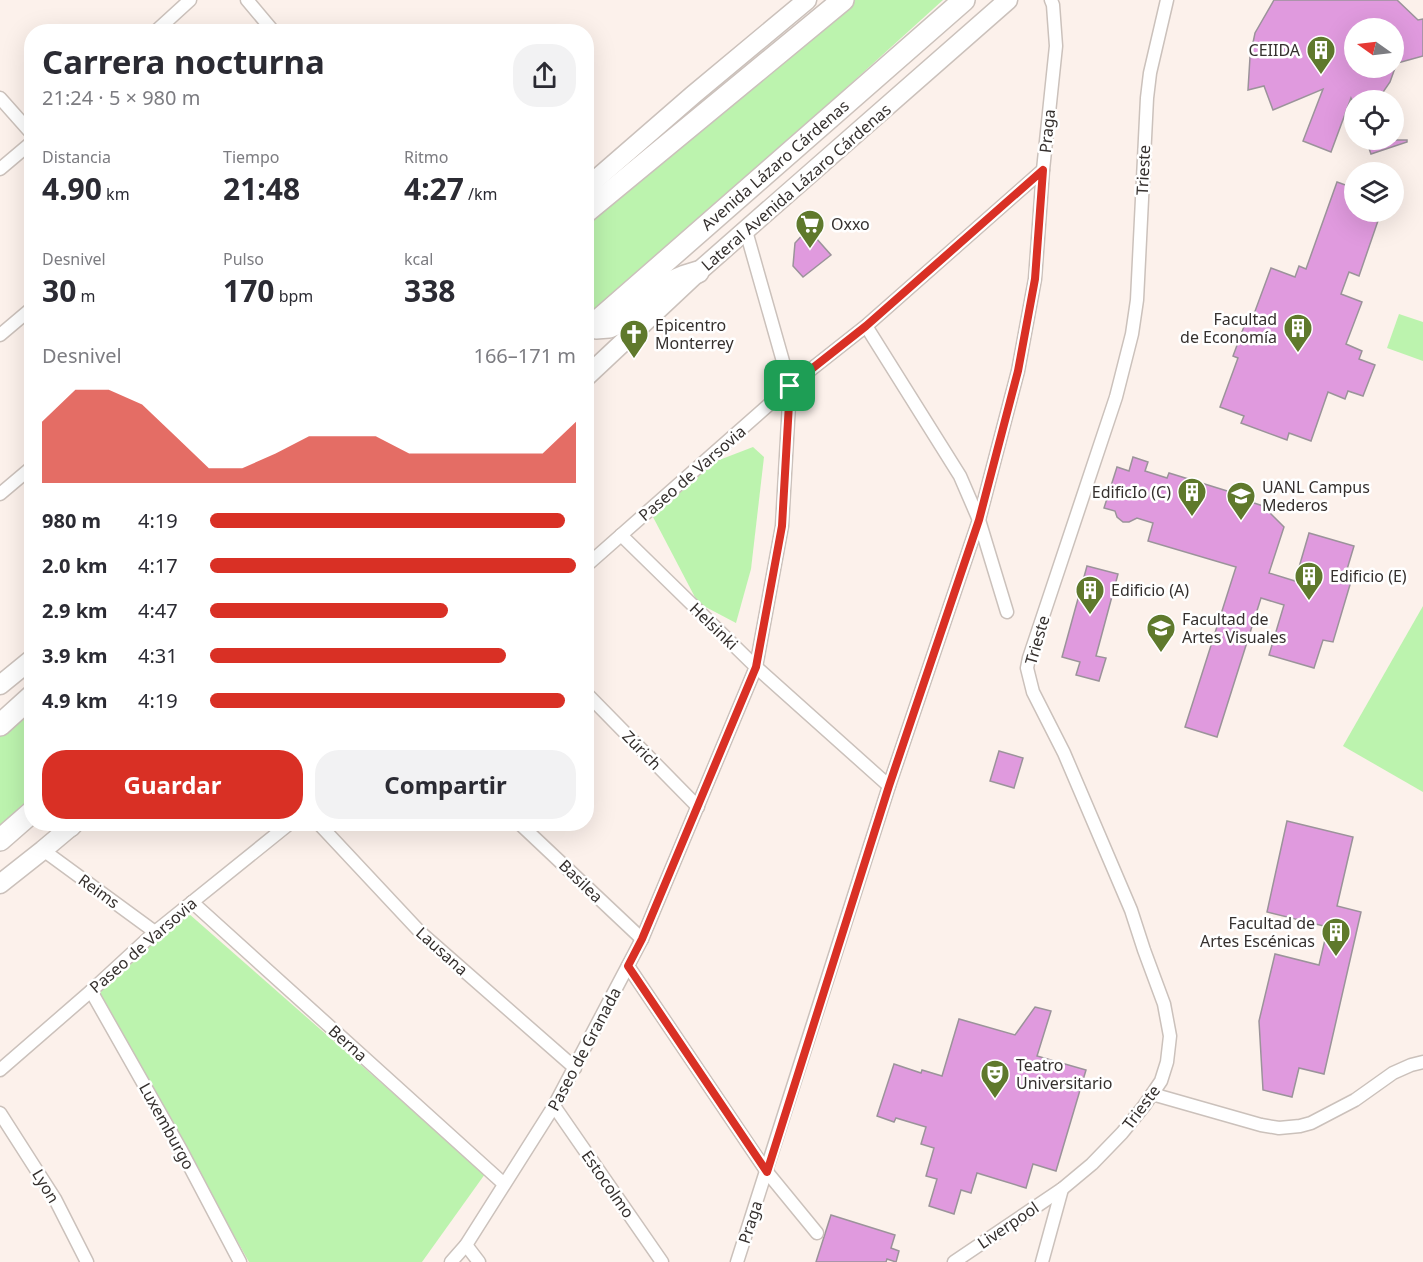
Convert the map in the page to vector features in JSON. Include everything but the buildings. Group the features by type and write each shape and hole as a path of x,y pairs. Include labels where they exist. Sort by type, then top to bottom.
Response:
{"highway":[{"path":"594,205 843,0"},
{"name":"Avenida Lázaro Cárdenas","path":"594,324 964,0"},
{"path":"594,328 616,324 671,282 698,272"},
{"path":"0,724 24,703"},
{"path":"0,840 24,819"}],"main road":[{"path":"594,181 807,0"},
{"name":"Lateral Avenida Lázaro Cárdenas","path":"594,370 698,272 1008,0"},
{"path":"0,685 24,665"},
{"path":"0,884 64,831"}],"street":[{"path":"164,24 190,0"},
{"path":"248,0 268,24"},
{"name":"Praga","path":"737,1262 889,786 979,520 1018,371 1035,279 1043,170 1056,46 1052,0"},
{"name":"Trieste","path":"1062,1189 1107,1149 1144,1106 1161,1081 1167,1062 1170,1036 1164,1004 1131,910 1064,753 1033,692 1028,668 1029,658 1116,397 1132,334 1137,300 1147,98 1150,74 1167,0"},
{"path":"0,98 24,125"},
{"path":"0,169 24,149"},
{"name":"Paseo de Varsovia","path":"594,559 790,386 866,326 1043,170"},
{"name":"Paseo de Granada","path":"452,1262 466,1245 554,1107 642,939 756,667 782,526 790,386 746,231"},
{"path":"0,335 24,315"},
{"path":"866,326 960,476 979,520 1007,612"},
{"path":"0,494 24,474"},
{"name":"Helsinki","path":"621,535 756,667 889,786"},
{"name":"Zúrich","path":"594,701 698,807"},
{"name":"Paseo de Varsovia","path":"0,1070 155,932 280,831"},
{"name":"Lausana","path":"326,831 421,933 575,1068"},
{"name":"Basilea","path":"527,831 642,939"},
{"name":"Reims","path":"43,850 155,932"},
{"name":"Berna","path":"192,902 504,1184"},
{"path":"628,966 767,1172 817,1233"},
{"name":"Luxemburgo","path":"91,991 181,1150 240,1262"},
{"path":"1152,1094 1261,1125 1279,1128 1300,1126 1311,1123 1354,1100 1393,1073 1423,1062"},
{"name":"Estocolmo","path":"554,1107 662,1262"},
{"name":"Lyon","path":"0,1113 55,1199 87,1262"},
{"path":"1042,1262 1062,1189"},
{"name":"Liverpool","path":"954,1262 1062,1189"},
{"path":"466,1245 479,1262"}],"green space":[{"path":"855,0 943,0 594,317 594,209"},
{"path":"1399,314 1423,322 1423,361 1387,348"},
{"path":"753,447 764,457 751,569 736,623 698,603 653,517 714,462"},
{"path":"1423,606 1423,792 1343,746"},
{"path":"24,703 24,818 0,840 0,725"},
{"path":"188,913 485,1174 422,1262 249,1262 97,992"}],"place":[{"name":"CEIIDA","path":"1321,76"},
{"name":"Oxxo","path":"810,250"},
{"name":"Facultad de Economía","path":"1298,354"},
{"name":"Epicentro Monterrey","path":"634,360"},
{"name":"EdificIo (C)","path":"1192,518"},
{"name":"UANL Campus Mederos","path":"1241,522"},
{"name":"Edificio (E)","path":"1309,602"},
{"name":"Edificio (A)","path":"1090,616"},
{"name":"Facultad de Artes Visuales","path":"1161,654"},
{"name":"Facultad de Artes Escénicas","path":"1336,958"},
{"name":"Teatro Universitario","path":"995,1100"}],"route":[{"path":"1043,170 1035,279 1018,371 979,520 889,786 767,1172 628,966 642,939 756,667 782,526 790,386 866,326 1043,170"}]}
